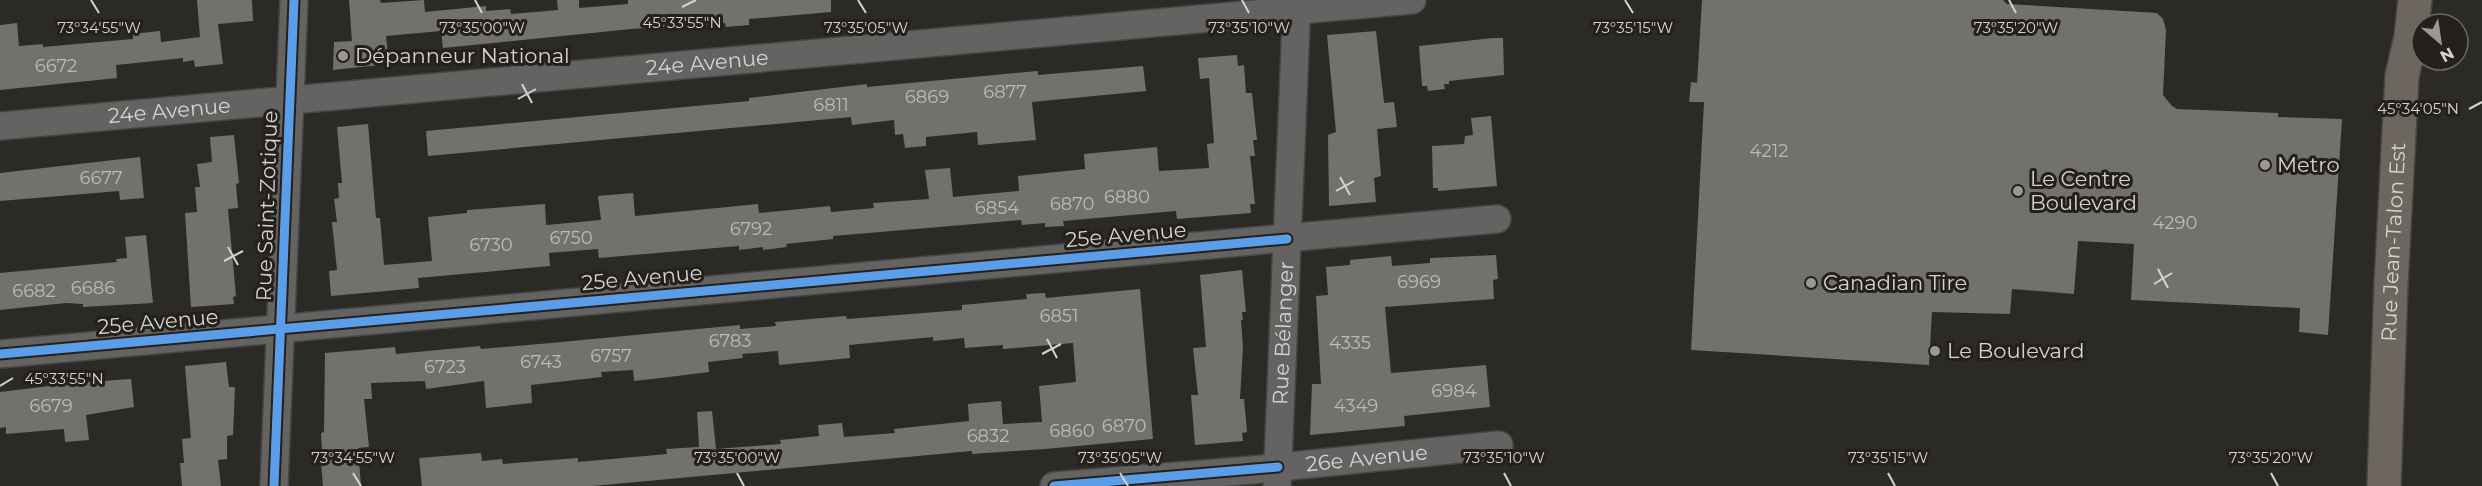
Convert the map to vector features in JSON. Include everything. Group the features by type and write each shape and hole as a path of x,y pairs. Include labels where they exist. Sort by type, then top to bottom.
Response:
{"main road":[{"name":"Rue Jean-Talon Est","path":"2384,486 2391,284 2401,97 2403,67 2411,37 2415,0"}],"street":[{"name":"Rue Saint-Zotique","path":"274,486 294,0"},
{"name":"24e Avenue","path":"0,126 289,102 1297,4 1412,0"},
{"name":"Rue Bélanger","path":"1277,476 1297,4"},
{"name":"25e Avenue","path":"0,354 1497,219"},
{"name":"26e Avenue","path":"1054,486 1277,476 1499,445"}],"building":[{"path":"197,0 252,0 253,21 218,24 223,64 195,67 194,60 183,62 183,58 116,65 117,78 0,90 0,25 17,23 19,46 43,44 43,47 133,39 133,34 160,31 161,42 200,37"},
{"path":"349,0 380,0 381,3 424,0 425,12 486,6 486,11 510,9 511,14 558,10 557,0 579,0 579,8 628,4 628,0 831,0 831,12 749,19 749,25 726,27 725,23 631,29 443,48 441,31 386,36 389,64 333,70 334,42 352,41"},
{"name":"Le Centre Boulevard","path":"1702,0 2003,0 2007,4 2157,13 2163,19 2166,30 2163,95 2177,109 2278,113 2278,117 2342,119 2328,335 2299,332 2300,308 2131,300 2134,244 2078,241 2074,294 2012,289 2010,314 1932,312 1929,365 1691,350 1704,102 1689,102 1691,82 1697,83"},
{"path":"1376,31 1384,103 1394,102 1397,127 1377,129 1381,176 1374,178 1376,202 1329,206 1328,135 1336,132 1327,35"},
{"path":"1503,38 1504,75 1449,81 1449,84 1444,84 1445,89 1428,91 1427,86 1422,86 1419,46"},
{"path":"1237,55 1238,66 1244,65 1246,93 1252,93 1257,140 1253,140 1255,156 1250,156 1255,204 1250,204 1251,213 1177,219 1176,211 1063,221 1064,226 1045,227 1045,223 1022,225 1021,220 833,236 833,239 786,244 787,247 763,250 763,247 739,250 739,246 599,258 598,249 549,253 550,266 418,278 419,288 331,296 329,271 337,270 332,222 337,222 334,199 339,198 338,183 342,183 337,127 368,124 376,218 380,218 384,265 432,261 428,217 467,213 467,210 545,204 546,225 601,220 598,196 633,193 635,216 758,204 759,213 830,206 831,212 874,208 873,203 929,199 925,170 950,168 953,197 1019,191 1018,176 1085,169 1084,154 1157,147 1159,171 1209,168 1207,144 1214,143 1209,78 1200,79 1198,58"},
{"path":"1143,66 1146,91 1032,102 1036,140 978,145 977,132 926,137 926,146 905,148 903,134 895,135 894,120 852,125 851,117 428,156 426,131 749,101 749,98 867,84 867,87 1038,71 1038,75"},
{"path":"1491,116 1497,186 1438,191 1438,188 1433,188 1432,146 1464,144 1465,136 1473,135 1471,118"},
{"path":"234,135 239,183 236,184 238,208 228,209 236,296 233,297 234,304 191,307 185,213 197,212 195,187 200,187 197,164 212,162 210,137"},
{"path":"140,157 144,198 120,200 119,191 0,201 0,173"},
{"path":"146,235 153,303 83,307 83,304 66,303 0,310 0,273 117,262 116,259 127,258 125,237"},
{"path":"1496,255 1498,279 1493,280 1494,299 1385,307 1391,373 1486,365 1490,407 1404,416 1405,426 1310,435 1312,384 1321,384 1316,296 1328,295 1326,267 1350,265 1350,260 1391,256 1392,266 1430,263 1430,258"},
{"path":"1242,270 1246,312 1242,312 1243,320 1241,320 1243,347 1240,399 1244,399 1247,432 1242,433 1243,441 1195,445 1191,395 1198,395 1193,348 1206,347 1200,275"},
{"path":"1140,289 1153,439 972,454 972,451 593,486 422,486 419,458 481,453 482,461 502,459 503,464 578,458 578,462 667,454 666,449 699,447 697,412 712,411 716,449 781,444 780,440 819,436 818,425 842,423 844,437 895,433 894,429 969,421 968,404 1001,401 1003,424 1042,422 1039,386 1076,382 1073,343 1003,349 1003,345 965,348 964,338 933,341 933,337 849,345 850,358 779,365 778,351 742,354 743,358 708,362 709,372 634,381 633,370 601,372 602,377 531,385 532,403 486,408 484,381 426,389 425,381 371,383 372,399 364,399 369,447 358,448 361,486 323,486 320,451 322,451 321,433 324,432 325,353 395,347 396,354 480,346 481,349 740,325 740,329 776,326 775,322 962,310 962,305 1027,299 1026,294 1045,293 1046,298"},
{"path":"226,362 229,387 235,387 233,435 227,436 227,459 218,460 221,486 182,486 180,463 184,463 182,439 191,438 185,366"},
{"path":"131,379 134,407 86,415 89,440 65,442 64,429 6,434 6,427 0,428 0,392"}],"cycle path":[{"path":"274,486 294,0"},
{"path":"0,354 1287,239"},
{"path":"1054,486 1278,467"}],"place":[{"name":"Dépanneur National","path":"343,56"},
{"name":"Metro","path":"2265,165"},
{"name":"Le Centre Boulevard","path":"2018,191"},
{"name":"Canadian Tire","path":"1811,283"},
{"name":"Le Boulevard","path":"1935,351"}]}
